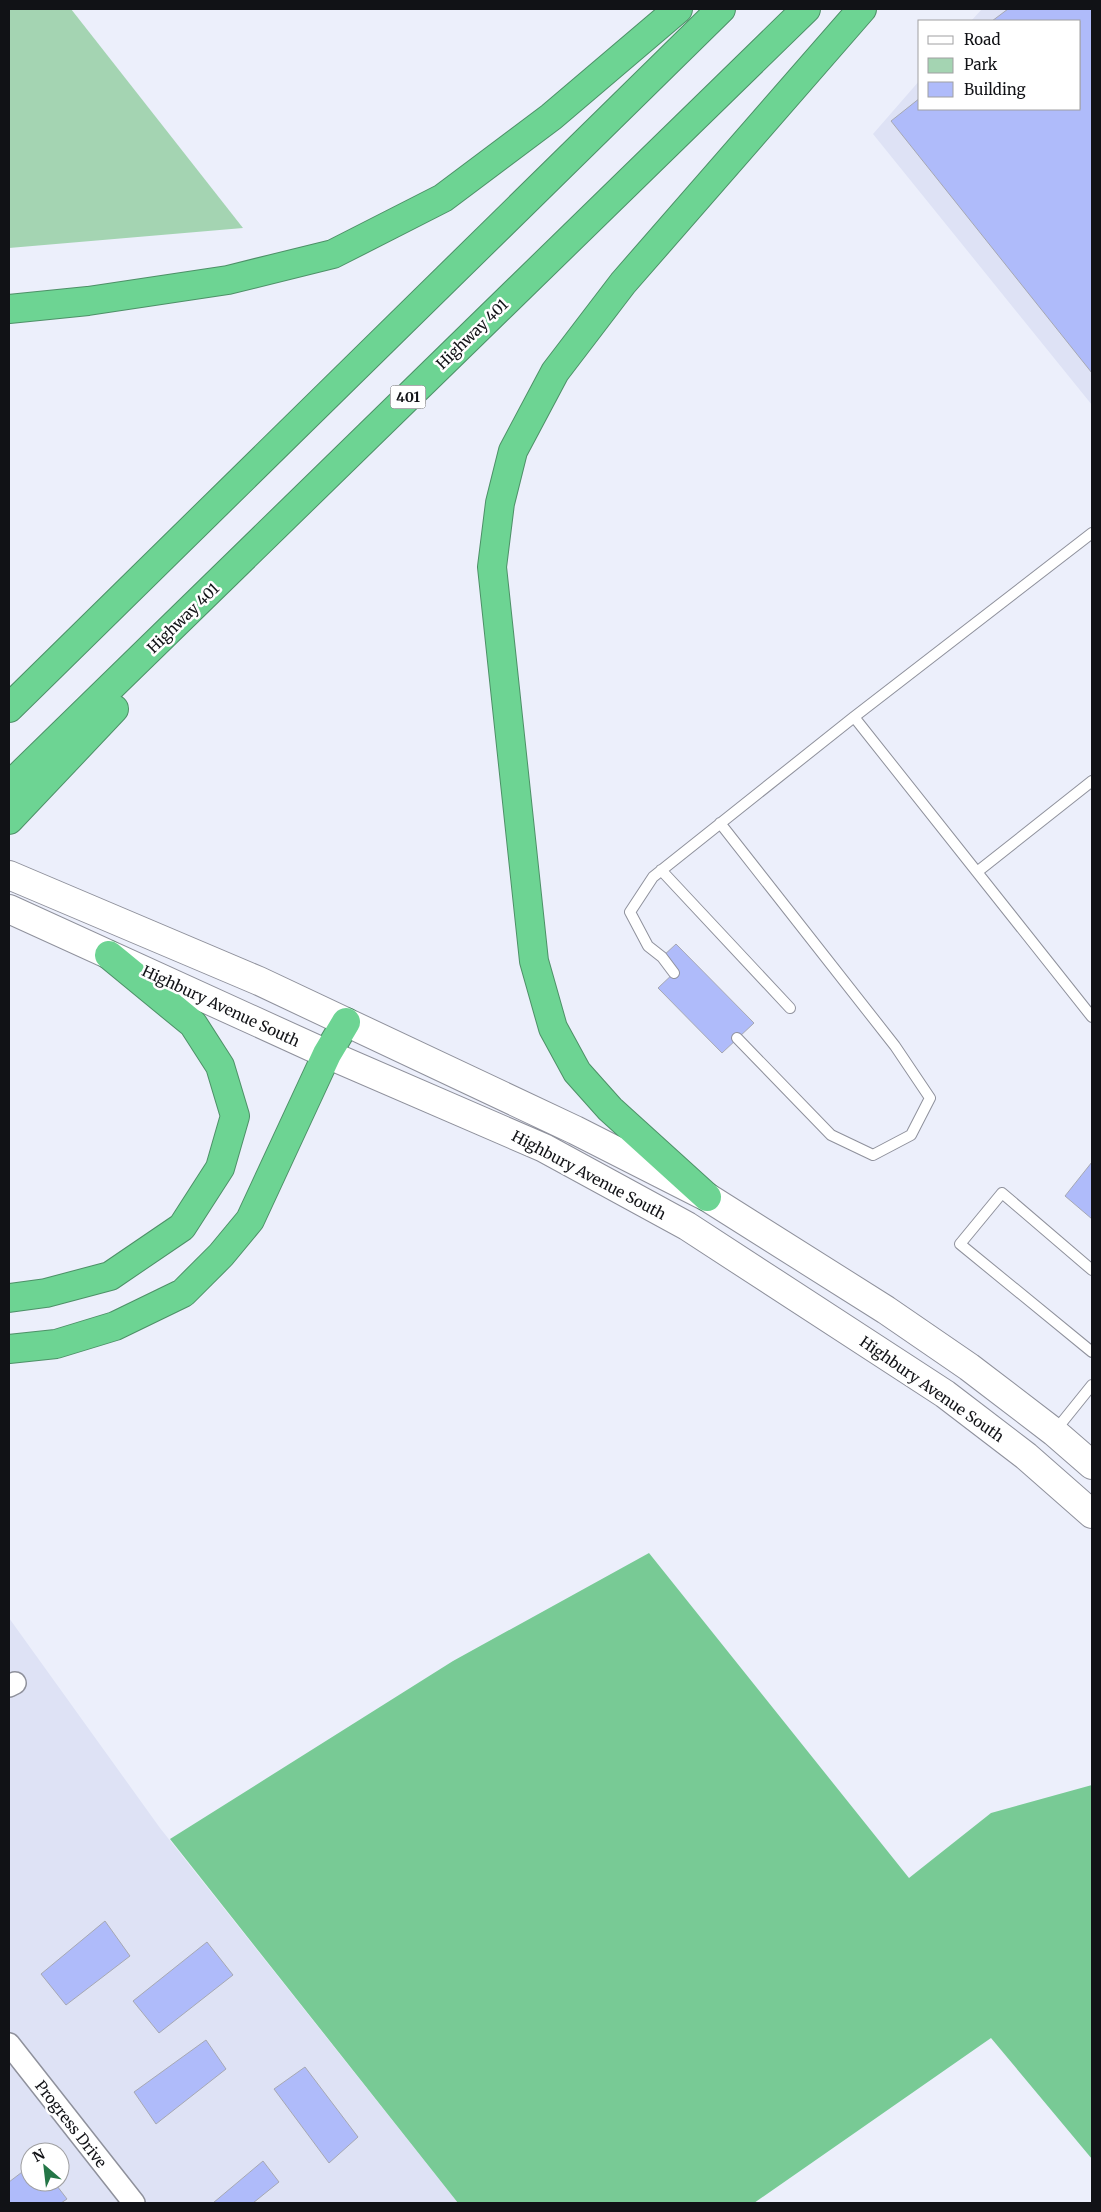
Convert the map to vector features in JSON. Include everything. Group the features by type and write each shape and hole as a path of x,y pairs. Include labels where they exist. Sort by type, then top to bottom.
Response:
{"highway":[{"path":"9,309 88,301 228,280 333,254 443,198 551,117 678,9"},
{"path":"9,708 721,9"},
{"name":"Highway 401","path":"9,786 806,9"},
{"path":"707,1197 610,1109 577,1072 553,1028 534,961 492,567 500,504 513,451 555,372 623,282 862,9"},
{"path":"9,820 130,692 236,565"},
{"path":"9,1298 46,1293 110,1276 182,1227 220,1168 235,1116 220,1066 193,1024 109,955"},
{"path":"9,1349 56,1344 115,1326 183,1294 221,1255 250,1220 327,1054 346,1022"}],"main road":[{"name":"Highbury Avenue South","path":"9,875 259,981 575,1130 707,1197 886,1310 968,1367 1054,1432 1092,1465"},
{"name":"Highbury Avenue South","path":"9,909 327,1054 544,1148 687,1226 945,1394 1026,1456 1092,1514"}],"street":[{"name":"Progress Drive","path":"9,2044 134,2203"}],"lane":[{"path":"674,973 662,957 648,946 630,912 653,877 854,717 1092,533"},
{"path":"854,717 1092,1017"},
{"path":"977,872 1092,782"},
{"path":"720,823 895,1046 930,1098 910,1135 873,1154 831,1135 737,1038"},
{"path":"662,870 790,1008"},
{"path":"1092,1270 1002,1193 960,1244 1092,1352"},
{"path":"1054,1432 1092,1386"}],"shaded area":[{"path":"982,9 1092,9 1092,405 873,134 918,82 918,110 1081,110 1081,20 972,20"},
{"path":"9,1618 160,1828 458,2203 9,2203"}],"green space":[{"path":"9,9 71,9 243,228 9,248"},
{"path":"649,1553 909,1878 991,1813 1092,1785 1092,2159 991,2038 754,2203 458,2203 170,1839 453,1661"}],"building":[{"path":"1008,9 1092,9 1092,373 891,121 918,100 918,110 1081,110 1081,20 993,20"},
{"path":"676,944 754,1023 722,1053 658,988 676,971 662,957"},
{"path":"1092,1162 1092,1219 1065,1196"},
{"path":"105,1921 130,1956 66,2005 41,1974"},
{"path":"207,1942 233,1975 159,2033 133,2001"},
{"path":"206,2040 226,2069 156,2124 134,2092"},
{"path":"305,2067 358,2137 329,2163 274,2089"},
{"path":"263,2161 279,2182 253,2203 213,2203"},
{"path":"20,2174 20,2192 62,2192 67,2199 61,2203 9,2203 9,2182"}]}
